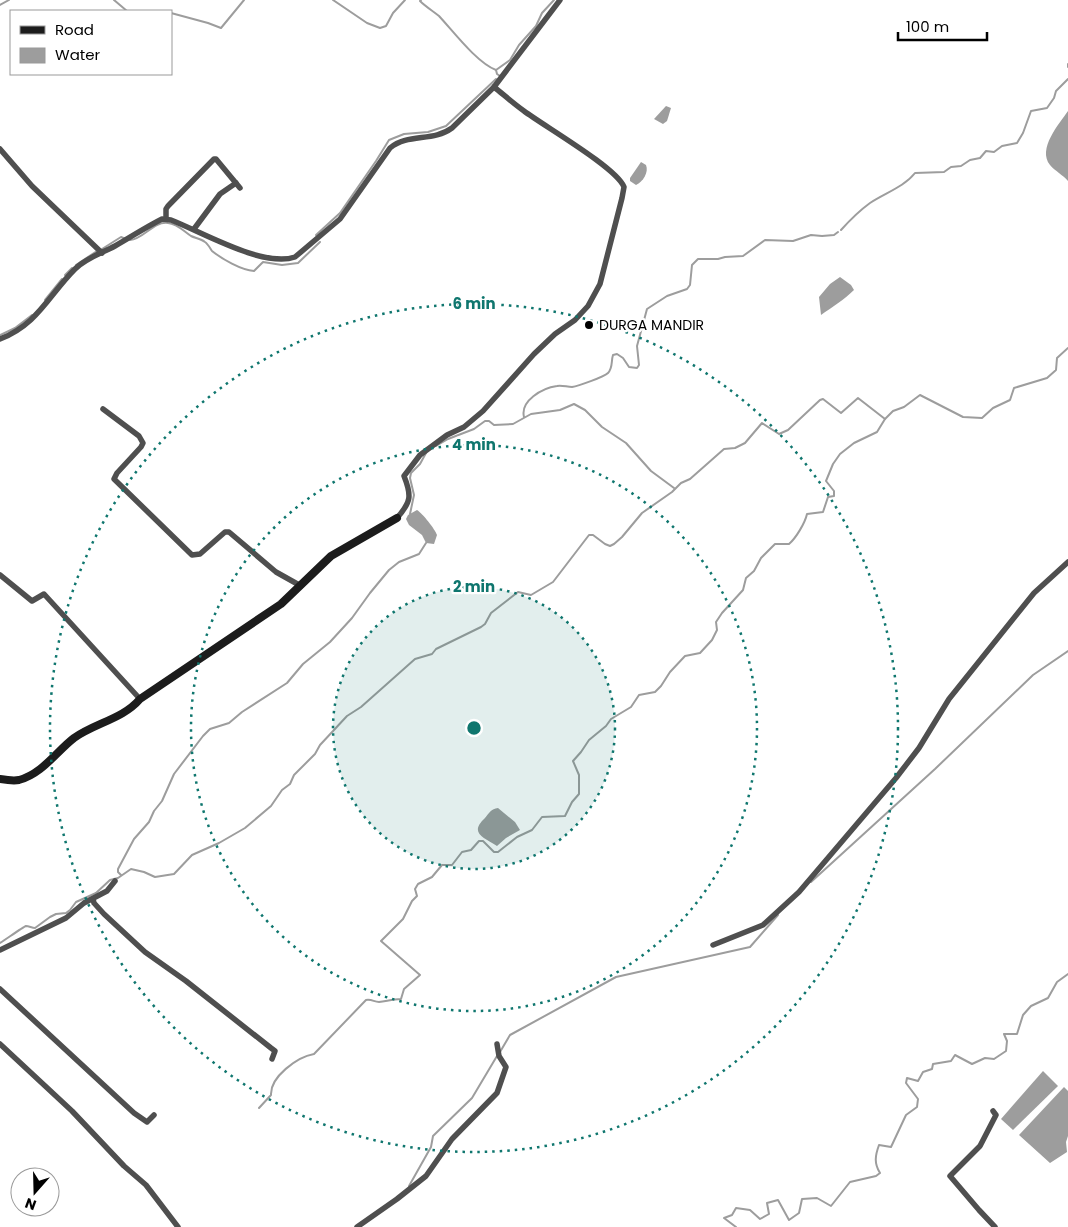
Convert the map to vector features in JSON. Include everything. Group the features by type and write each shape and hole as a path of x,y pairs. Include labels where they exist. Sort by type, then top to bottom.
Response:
{"street":[{"path":"0,339 15,333 31,320 76,268 87,260 156,222 166,219 255,255 278,260 287,260 295,257 340,218 390,148 401,140 446,132 494,87 560,0"},
{"path":"0,779 19,780 31,774 75,738 132,708 140,699 282,604 331,556 397,518 405,509 409,498 410,491 404,476 420,455 447,435 464,427 483,411 534,354 555,334 575,320 592,300 604,271 624,188 604,166 524,111 494,87"},
{"path":"0,149 32,186 102,253"},
{"path":"166,219 166,209 168,206 216,159 238,185 220,194 194,229"},
{"path":"103,409 139,436 143,443 142,447 117,473 114,479 192,555 200,554 225,532 230,532 276,572 301,586"},
{"path":"713,945 763,925 799,892 896,778 919,748 949,698 1034,593 1068,562"},
{"path":"0,575 32,601 44,594 140,699"},
{"path":"0,950 66,918 84,903 107,891 115,881"},
{"path":"93,899 94,903 104,914 145,952 186,981 271,1048 274,1051 272,1059"},
{"path":"0,989 134,1113 147,1122 154,1115"},
{"path":"0,1044 72,1111 124,1166 146,1185 178,1227"},
{"path":"357,1227 426,1176 452,1139 497,1093 506,1067 499,1056 497,1044"},
{"path":"993,1110 996,1115 980,1146 950,1176 996,1227"}],"water":[{"path":"666,106 671,108 667,121 663,124 654,119"},
{"path":"1068,111 1068,181 1050,165 1046,152 1051,137"},
{"path":"641,162 646,165 647,171 643,179 636,185 630,181 630,178"},
{"path":"840,277 851,285 854,290 821,315 819,297 830,284"},
{"path":"417,510 436,532 434,544 426,543 422,535 409,525 406,519 408,515"},
{"path":"498,808 515,822 520,830 497,846 480,834 478,827 490,811"},
{"path":"1043,1071 1058,1086 1013,1130 1001,1119"},
{"path":"1064,1087 1068,1091 1067,1152 1050,1163 1019,1135"}],"waterway":[{"path":"0,5 9,0"},
{"path":"114,0 126,10"},
{"path":"172,13 221,28 244,0"},
{"path":"333,0 367,23 380,28 386,26 393,13 405,0"},
{"path":"421,0 422,3 439,16 473,54 496,70"},
{"path":"500,76 496,70 510,60 519,45 536,26 542,13 554,0"},
{"path":"316,235 340,213 389,140 404,134 428,132 446,126 496,79"},
{"path":"841,230 866,206 900,186 915,173 944,172 951,167 961,166 970,160 980,158 986,151 994,152 1002,146 1017,143 1031,111 1047,108 1054,98 1056,91 1068,79"},
{"path":"130,240 140,237 153,227 168,223 178,226 191,236 202,240 212,251 226,261 243,269 254,271 263,262 282,265 298,263 320,242"},
{"path":"524,417 525,406 539,392 557,386 572,387 606,375 611,369 613,355 617,354 623,358 629,367 637,368 639,365 637,346 647,309 667,296 687,289 690,285 692,265 698,259 743,256 765,240 793,241 811,235 834,235 838,232"},
{"path":"102,249 121,237 126,239"},
{"path":"76,265 97,251"},
{"path":"65,275 72,268"},
{"path":"45,300 62,279"},
{"path":"0,335 15,328 32,315"},
{"path":"259,1108 271,1095 275,1081 280,1075 300,1059 314,1054 366,1000 379,1002 401,999 404,989 420,975 381,941 403,919 412,901 417,896 415,889 418,884 432,877 442,865 452,865 462,852 471,850 479,841 483,841 494,852 498,852 517,837 532,830 542,817 565,816 572,802 579,794 579,775 573,761 589,740 606,726 611,719 631,707 639,695 655,692 685,656 700,653 712,640 717,630 716,622 743,590 746,578 754,571 761,558 775,544 789,544 800,530 807,514 823,512 828,497 834,496 834,491 826,481 833,464 840,454 854,443 877,432 885,419 893,411 904,407 920,395 963,417 982,418 993,408 1010,400 1014,388 1047,378 1056,370 1057,358 1068,348"},
{"path":"0,943 26,926 35,928 56,914 66,913 76,902 96,893 110,880 118,878 131,869 155,877 174,874 192,855 219,843 245,828 271,806 282,790 290,784 294,775 315,754 320,745 347,716 361,707 415,659 432,654 436,649 481,627 485,624 491,613 518,592 531,595 553,582 589,535 593,535 610,546 614,544 642,513 672,492 681,483 690,479 724,449 735,448 745,443 762,423 779,434 788,430 823,399 841,413 858,398 885,419"},
{"path":"436,446 474,429 485,421 489,421 494,425 513,424 531,414 560,410 574,404 585,410 602,427 626,443 651,471 674,488"},
{"path":"410,514 414,495 410,478 411,473 420,464 426,453"},
{"path":"121,875 118,869 134,839 149,822 154,811 162,801 174,774 203,736 210,729 229,723 242,712 287,683 303,664 330,642 352,618 389,570 399,562 419,554 426,543"},
{"path":"811,882 935,769 1033,675 1068,651"},
{"path":"500,1052 510,1035 616,977 750,947 778,915"},
{"path":"736,1227 724,1218 732,1215 736,1208 750,1210 760,1219 769,1214 767,1203 778,1200 789,1220 799,1213 802,1199 817,1198 831,1206 850,1182 876,1176 880,1173 876,1159 879,1145 891,1147 906,1115 917,1107 918,1099 906,1083 907,1078 918,1081 923,1072 932,1069 933,1064 951,1061 955,1055 972,1064 985,1058 994,1059 1006,1051 1007,1041 1004,1034 1017,1034 1023,1015 1031,1006 1048,998 1057,982 1068,974"},
{"path":"409,1186 431,1147 433,1136 472,1098 497,1056"}],"place":[{"name":"DURGA MANDIR","path":"589,325"}]}
